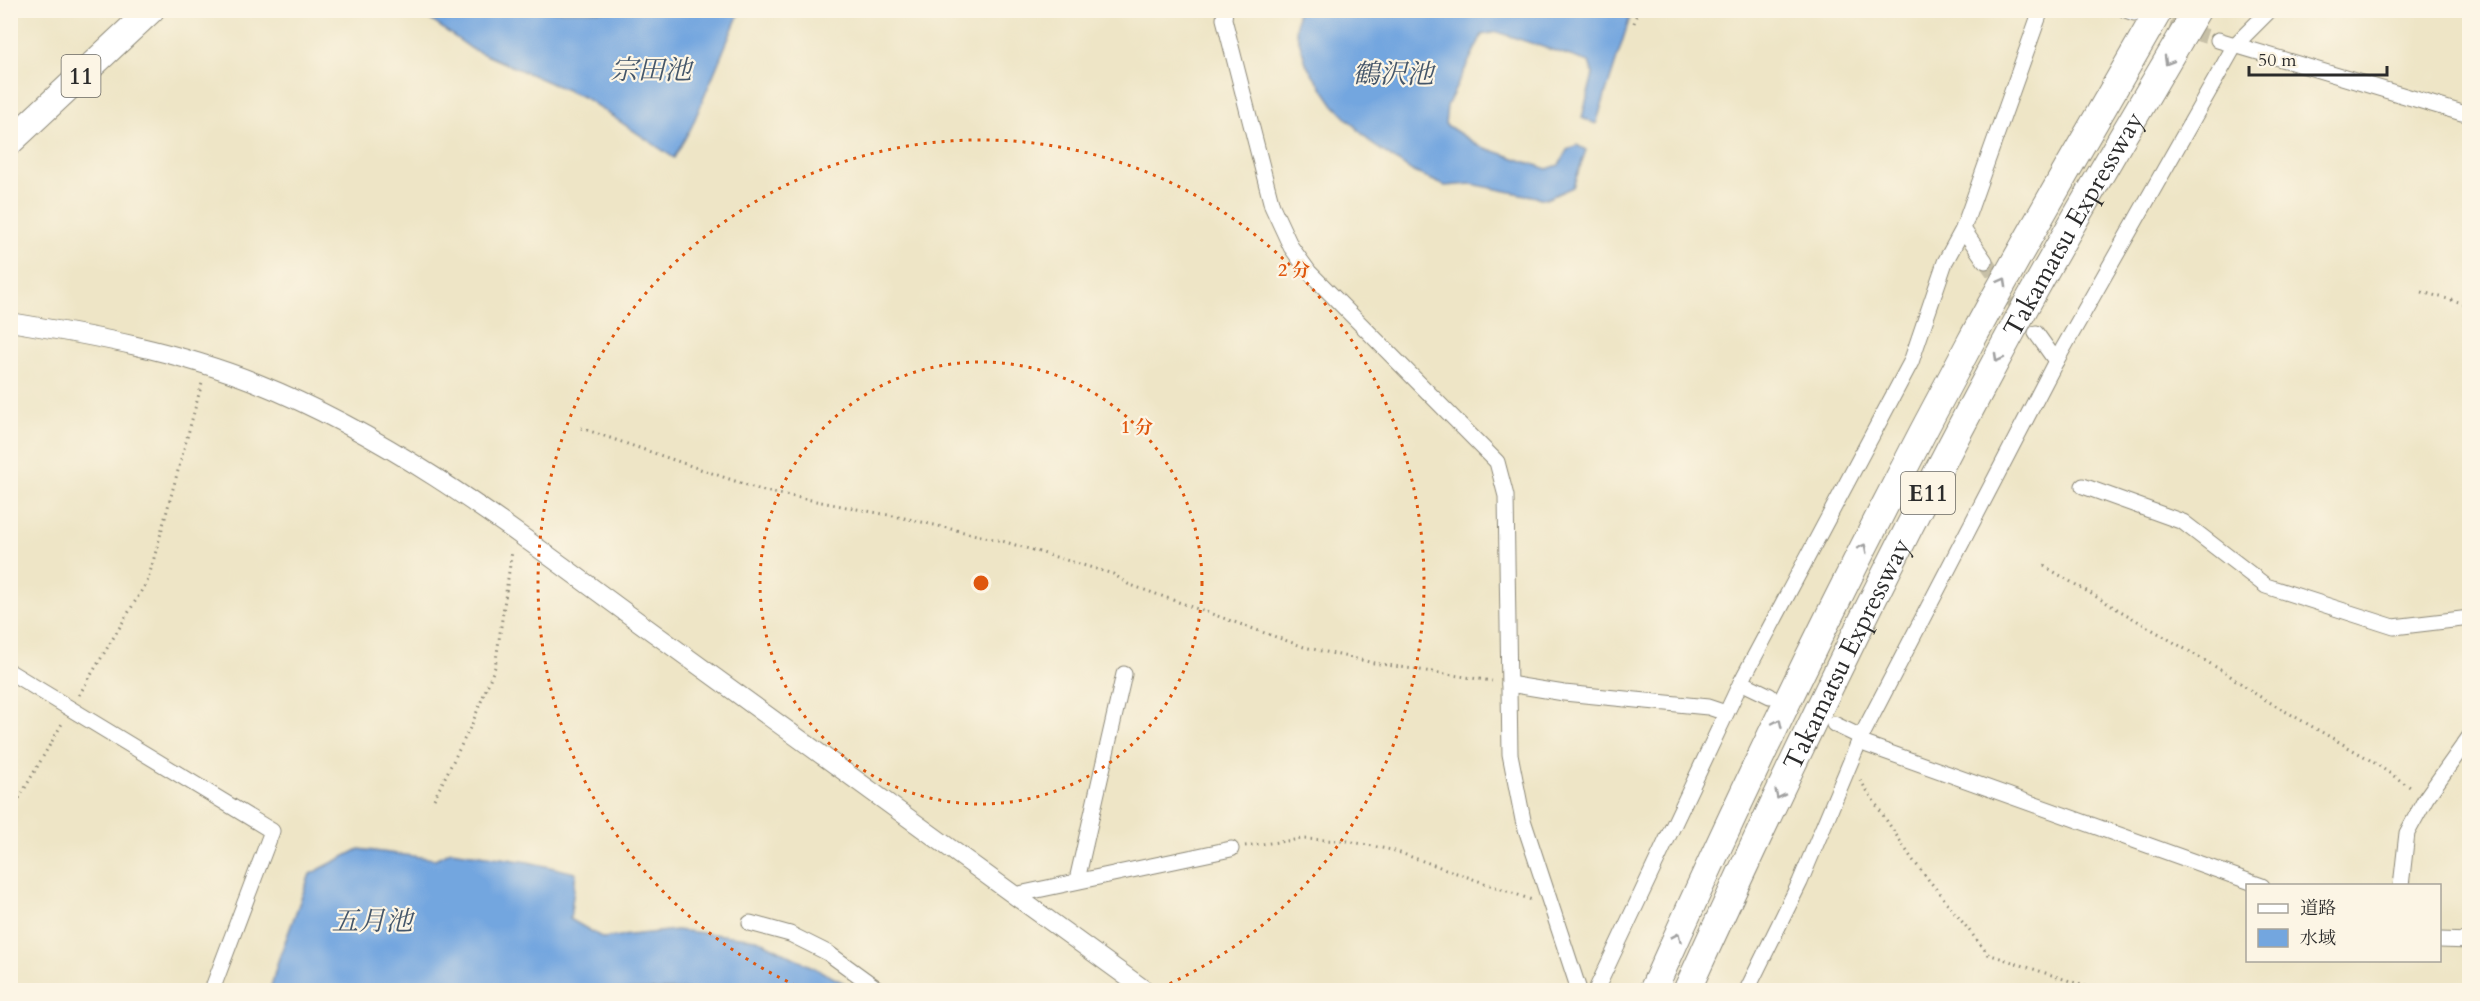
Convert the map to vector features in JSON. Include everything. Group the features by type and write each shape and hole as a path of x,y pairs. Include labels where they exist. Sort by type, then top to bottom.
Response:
{"highway":[{"name":"11","path":"10,142 151,10"},
{"name":"Takamatsu Expressway","path":"1687,990 1851,645 1990,372 2060,244 2197,10"},
{"name":"Takamatsu Expressway","path":"1653,990 1816,642 1896,483 2010,271 2139,11"}],"street":[{"path":"1225,10 1224,19 1272,206 1291,247 1309,272 1497,462 1506,496 1510,754 1523,820 1579,990"},
{"path":"1596,990 1741,682 1911,362 1946,262 1963,229 2041,10"},
{"path":"1747,990 1800,882 1860,739 2056,361 2235,45 2270,10"},
{"path":"2218,40 2462,112"},
{"path":"1963,229 1985,261"},
{"path":"10,322 117,340 207,364 258,383 351,426 402,455 514,532 1145,990"},
{"path":"2036,333 2056,361"},
{"path":"2083,486 2183,522 2265,586 2394,627 2469,618"},
{"path":"10,672 72,707 272,831 212,990"},
{"path":"1077,880 1124,674"},
{"path":"1741,682 1770,696"},
{"path":"1509,684 1575,694 1708,707 1726,713"},
{"path":"1834,724 1860,739 2259,884"},
{"path":"2402,884 2407,833 2427,798 2469,736"},
{"path":"1014,895 1231,849"},
{"path":"750,923 790,934 828,953 879,990"},
{"path":"2441,940 2469,940"}],"path":[{"path":"1634,23 1638,10"},
{"path":"2422,292 2469,305"},
{"path":"10,814 148,580 207,364"},
{"path":"581,428 764,491 909,519 1002,542 1113,574 1128,584 1304,647 1374,663 1509,684"},
{"path":"434,799 472,724 495,667 514,532"},
{"path":"2044,566 2226,673 2257,695 2367,758 2427,798"},
{"path":"1848,769 1863,783 1912,859 1988,954 2097,990"},
{"path":"1231,849 1262,842 1348,841 1392,850 1550,907"}],"water":[{"name":"鶴沢池","path":"1297,10 1632,11 1596,124 1582,118 1593,74 1589,62 1497,32 1482,35 1447,106 1445,124 1479,146 1547,169 1559,165 1567,150 1577,145 1586,150 1573,187 1546,199 1472,184 1445,186 1412,171 1372,144 1334,105 1307,66 1296,31"},
{"name":"宗田池","path":"425,11 740,11 692,126 674,158 585,98 472,49 428,18"},
{"name":"五月池","path":"359,849 435,859 451,851 528,862 576,873 570,919 603,938 676,930 757,939 858,990 270,990 278,961 310,874"}],"tunnel":[{"path":"2148,18 2218,40"},
{"path":"1985,261 2025,317"}]}
